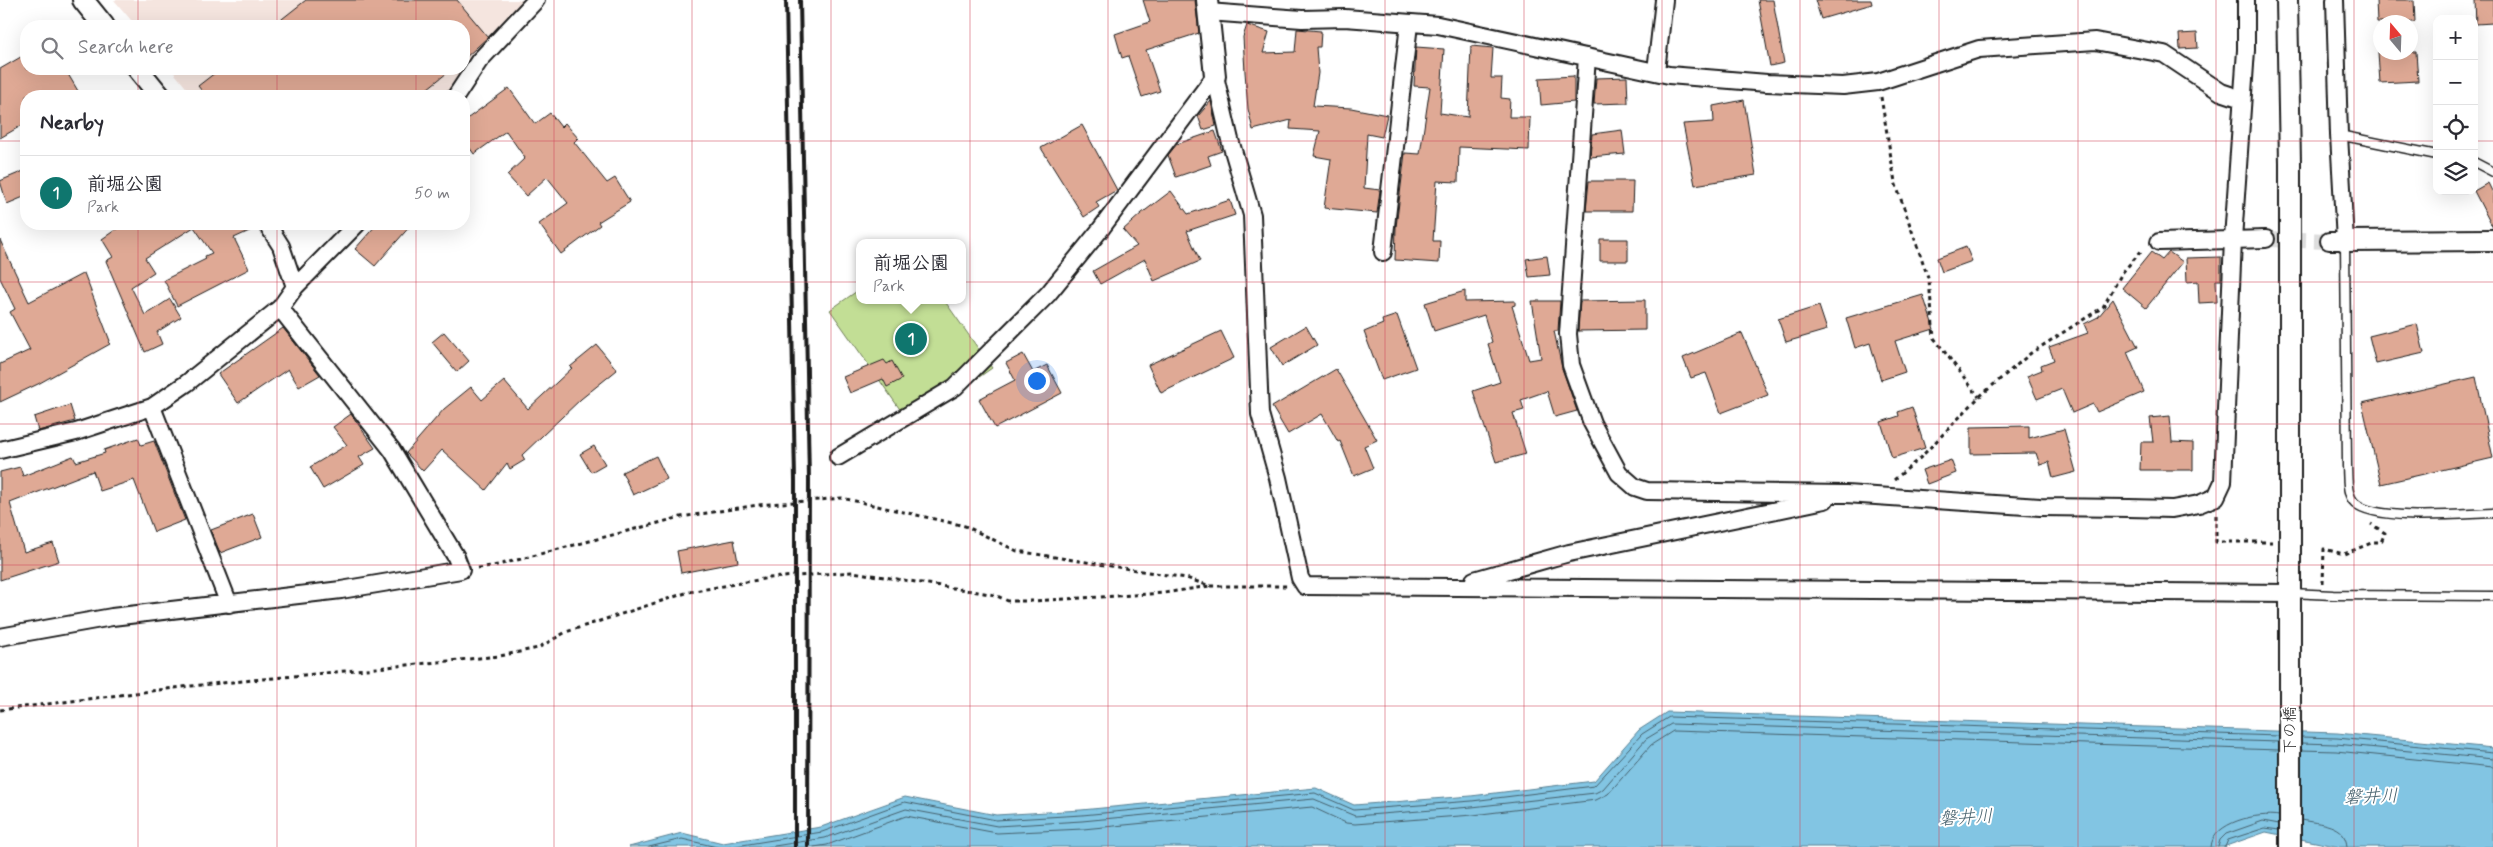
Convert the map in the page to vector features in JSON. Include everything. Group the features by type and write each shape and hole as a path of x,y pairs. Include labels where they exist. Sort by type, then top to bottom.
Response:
{"street":[{"path":"83,0 99,20"},
{"path":"470,75 479,61 536,0"},
{"path":"1656,71 1664,0"},
{"path":"1587,57 1568,334 1571,365 1592,423 1619,473 1634,487 1647,491 1854,495 2040,507 2172,508 2199,504 2216,497 2224,482 2234,240 2246,50 2246,0"},
{"name":"下の橋","path":"2287,0 2290,163 2290,847"},
{"path":"2335,0 2338,135 2337,241 2493,240"},
{"path":"2242,99 2221,92 2164,54 2095,41 1979,49 1878,82 1843,86 1767,84 1669,75 1438,25 1345,18 1302,19 1208,6 1215,76 1230,140 1252,215 1260,414 1278,478 1300,578 1305,586 1457,585 2291,592"},
{"path":"1383,252 1409,24"},
{"path":"143,75 155,90"},
{"path":"460,90 470,75"},
{"path":"838,457 955,388 1048,294 1100,230 1215,76"},
{"path":"271,230 281,246 295,287"},
{"path":"0,450 76,432 152,408 188,383 280,308 295,287 351,230"},
{"path":"2158,242 2266,239"},
{"path":"0,637 112,617 341,590 461,570 456,556 392,450 280,308"},
{"path":"152,408 229,604"},
{"path":"1457,585 1569,553 1854,495"}],"lane":[{"path":"2338,135 2433,154"},
{"path":"2478,164 2493,172"},
{"path":"2337,241 2347,466 2350,494 2356,504 2371,511 2396,515 2493,513"},
{"path":"2291,592 2493,596"}],"path":[{"path":"1878,82 1895,182 1929,280 1934,338 1979,397"},
{"path":"1854,495 1888,485 1921,457 1979,397 2031,354 2103,307 2122,273 2149,242 2158,242"},
{"path":"2216,497 2216,542 2272,542"},
{"path":"461,570 498,565 681,517 758,505 842,498 965,526 1017,551 1186,578 1210,586"},
{"path":"2322,594 2324,549 2344,554 2374,542 2381,542 2385,533 2355,513 2356,504"},
{"path":"0,710 191,686 500,656 538,648 566,632 689,592 769,578 854,572 995,595 1008,601 1164,593 1210,586 1305,586"}],"shaded area":[{"path":"114,0 527,0 470,61 470,20 131,20"},
{"path":"176,75 460,75 450,90 188,90"}],"green space":[{"path":"856,292 856,304 947,304 992,368 911,425 830,310"}],"water":[{"name":"磐井川","path":"1667,712 2337,733 2493,748 2493,847 2340,847 2266,832 2223,847 629,847 682,833 723,843 821,827 905,797 996,815 1081,810 1316,788 1354,805 1471,796 1594,781 1639,730"}],"building":[{"path":"306,0 457,0 488,37 470,54 470,20 281,20"},
{"path":"1143,0 1195,0 1199,33 1146,50 1160,91 1142,97 1128,56 1122,58 1115,34 1150,22"},
{"path":"1758,0 1773,0 1784,63 1770,66"},
{"path":"1815,0 1871,0 1872,4 1821,19"},
{"path":"2376,0 2414,0 2415,15 2377,15"},
{"path":"2475,0 2493,0 2493,23 2478,24 2478,15 2476,15"},
{"path":"1247,25 1269,32 1263,53 1295,52 1297,29 1321,31 1320,47 1316,47 1318,73 1313,106 1351,108 1387,115 1382,137 1367,134 1364,188 1380,190 1377,213 1324,208 1331,159 1314,156 1320,131 1290,129 1291,120 1253,130 1248,109 1243,37"},
{"path":"2197,33 2198,48 2180,49 2179,34"},
{"path":"1471,46 1493,48 1491,78 1502,78 1501,98 1510,99 1509,117 1530,117 1529,150 1459,147 1458,182 1437,181 1433,241 1440,241 1439,263 1395,260 1396,227 1405,153 1420,154 1430,87 1414,86 1416,47 1444,49 1440,113 1468,117"},
{"path":"20,57 20,75 69,75 77,90 20,90 20,126 0,138 0,69"},
{"path":"2379,60 2417,60 2418,81 2380,83"},
{"path":"212,75 444,75 426,90 201,90 198,86"},
{"path":"1574,76 1574,102 1541,105 1539,78"},
{"path":"1627,77 1628,103 1594,104 1596,78"},
{"path":"509,88 535,124 550,113 561,127 565,123 578,138 574,142 607,183 615,178 630,202 598,222 600,225 561,254 539,224 568,203 547,177 526,196 507,175 525,158 506,131 474,154 470,148 470,117"},
{"path":"1744,100 1756,175 1695,185 1683,124 1714,122 1713,106"},
{"path":"1211,101 1216,126 1203,130 1198,116"},
{"path":"1082,125 1117,190 1096,202 1099,207 1084,217 1041,148"},
{"path":"1622,130 1625,154 1590,157 1592,134"},
{"path":"1215,131 1222,151 1208,156 1211,165 1176,177 1168,155 1177,144"},
{"path":"20,173 20,199 7,204 0,181"},
{"path":"1589,181 1633,181 1632,211 1586,211"},
{"path":"2488,183 2493,193 2493,228 2476,195 2478,195 2478,189"},
{"path":"1171,191 1188,214 1230,200 1235,215 1187,231 1200,261 1154,281 1145,259 1100,284 1093,271 1137,246 1123,230"},
{"path":"115,230 189,230 145,258 154,272 131,287 145,315 170,299 181,317 157,332 162,344 145,352 106,261 113,257 102,239"},
{"path":"196,230 251,230 234,238 249,269 177,306 164,280 206,259 205,256 212,253"},
{"path":"372,230 407,230 375,266 355,249"},
{"path":"1600,239 1628,239 1628,261 1600,261"},
{"path":"0,240 29,302 84,273 110,344 38,384 0,402 0,364 30,350 10,312 15,309 0,278"},
{"path":"1966,247 1972,261 1942,272 1937,258"},
{"path":"2151,252 2162,260 2169,252 2183,262 2146,308 2122,288"},
{"path":"1547,256 1550,275 1529,277 1526,259"},
{"path":"2221,257 2221,280 2216,280 2217,302 2199,303 2198,281 2187,282 2186,258"},
{"path":"1465,291 1465,302 1515,301 1515,305 1512,306 1529,360 1541,358 1532,301 1560,301 1558,331 1554,331 1562,368 1577,411 1555,417 1547,391 1521,400 1524,410 1513,413 1526,454 1496,462 1473,391 1500,382 1488,344 1492,342 1484,315 1434,331 1425,303"},
{"path":"1923,295 1934,329 1895,341 1905,372 1881,380 1870,343 1855,348 1846,318"},
{"path":"2113,299 2138,347 2127,352 2144,392 2097,412 2093,404 2072,413 2062,389 2037,399 2027,376 2042,370 2041,365 2054,360 2049,347 2088,333 2084,324 2098,317"},
{"path":"1645,300 1645,330 1578,331 1580,301"},
{"path":"1819,306 1827,330 1786,342 1778,319"},
{"path":"1397,315 1416,368 1382,380 1364,332 1383,324 1382,320"},
{"path":"2417,324 2424,353 2376,364 2369,336"},
{"path":"1306,326 1317,345 1282,366 1271,347"},
{"path":"283,328 320,375 299,387 288,369 238,403 218,374"},
{"path":"1221,331 1234,358 1161,393 1148,365"},
{"path":"444,332 469,361 457,372 432,342"},
{"path":"1742,333 1768,395 1721,413 1706,373 1691,378 1683,358"},
{"path":"597,345 617,370 581,399 522,455 525,460 510,469 507,463 486,490 442,450 423,471 406,453 444,409 471,387 482,400 504,381 528,409 572,368 570,367"},
{"path":"1023,354 1033,372 1047,365 1062,393 995,428 979,399 1015,380 1006,363"},
{"path":"884,360 887,364 892,361 902,379 887,387 883,379 850,393 843,377"},
{"path":"1336,369 1377,440 1364,446 1373,468 1354,476 1340,441 1338,442 1322,414 1288,434 1272,407"},
{"path":"2476,377 2493,458 2381,484 2362,403"},
{"path":"70,405 75,421 38,431 34,417"},
{"path":"1912,407 1925,448 1892,458 1881,422 1899,416 1898,412"},
{"path":"351,414 375,448 359,457 364,465 323,489 310,467 347,445 333,427"},
{"path":"2170,416 2172,442 2193,443 2193,470 2140,470 2141,442 2153,442 2150,418"},
{"path":"2029,426 2029,438 2064,429 2076,472 2053,478 2049,462 2040,465 2036,453 1971,454 1971,427"},
{"path":"138,438 141,445 154,441 185,520 154,532 134,480 100,491 93,471 10,503 24,552 53,543 59,561 0,580 0,472 20,467 23,476 73,456 76,462 105,453 104,450"},
{"path":"594,446 605,464 591,472 580,454"},
{"path":"656,456 667,479 633,495 622,472"},
{"path":"1951,460 1956,473 1927,484 1922,470"},
{"path":"253,514 262,537 220,553 211,530"},
{"path":"734,540 738,562 681,573 677,551"}],"tunnel":[{"path":"2266,239 2329,241"}],"railway":[{"path":"786,0 795,480 795,847"},
{"path":"800,0 809,479 808,847"}],"place":[{"name":"前堀公園","path":"911,339"}]}
